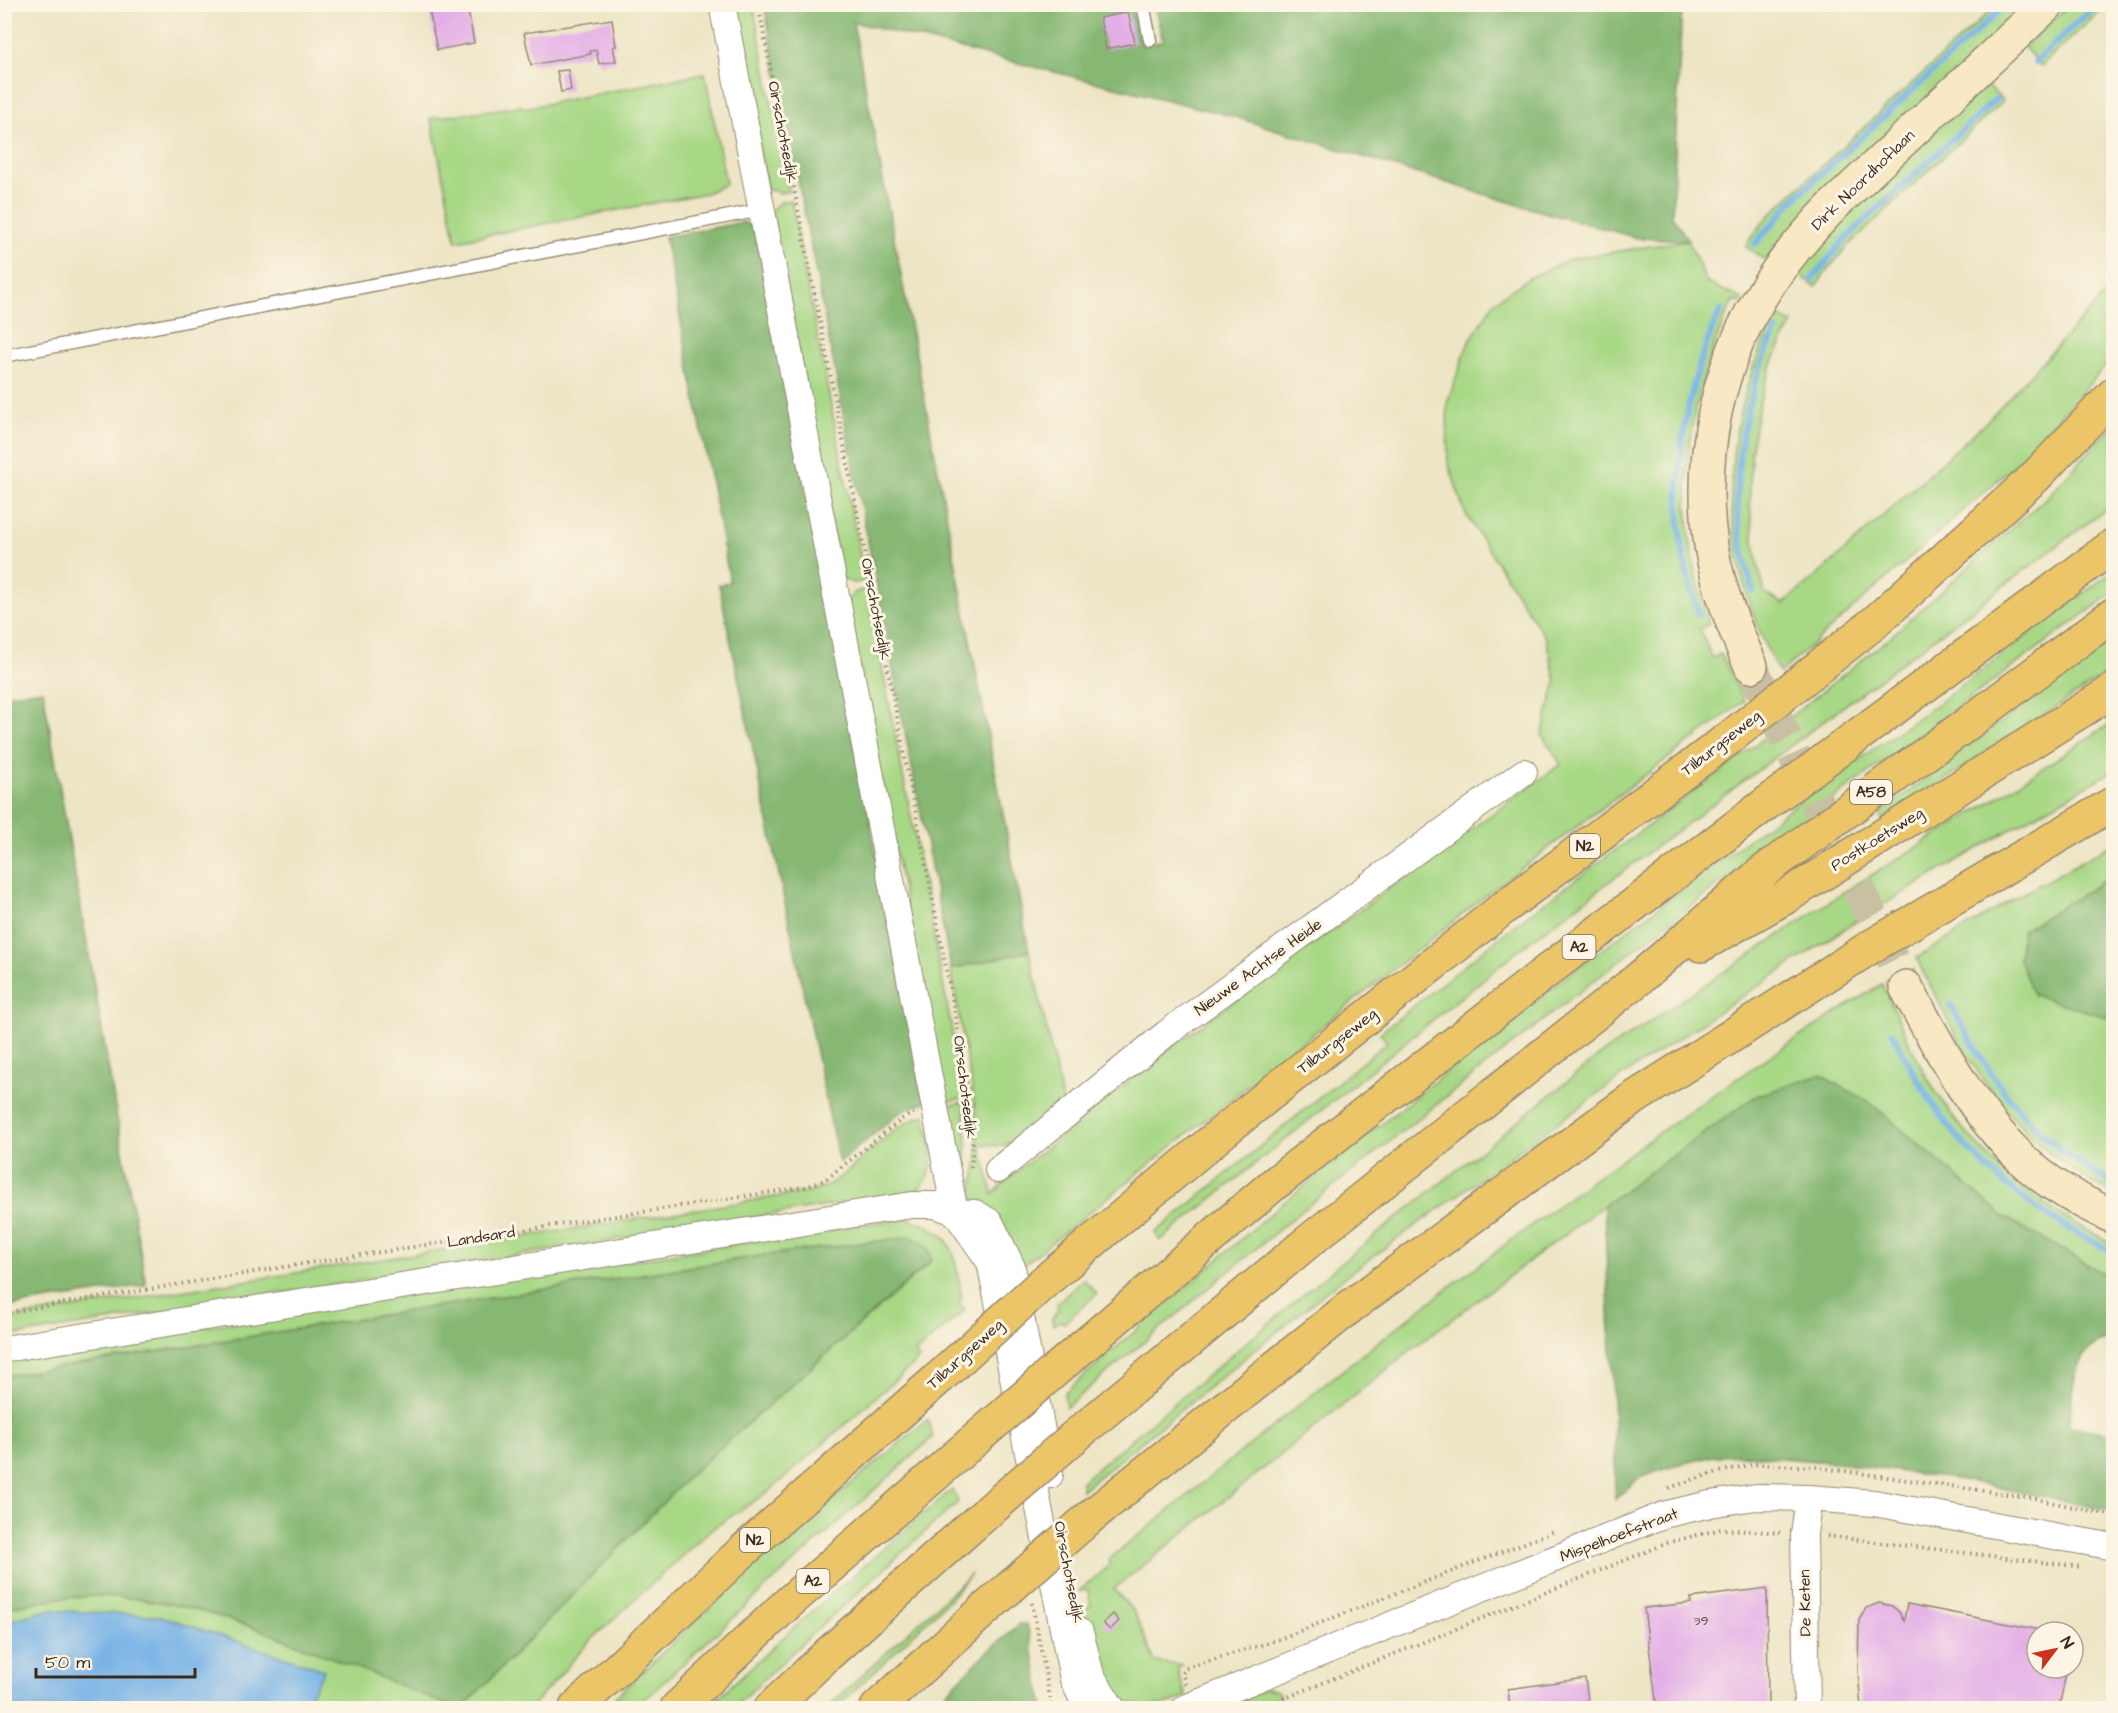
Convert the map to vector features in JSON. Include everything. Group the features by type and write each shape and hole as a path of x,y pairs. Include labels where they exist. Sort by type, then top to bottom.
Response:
{"highway":[{"name":"Tilburgseweg","path":"576,1708 744,1550 1043,1283 1230,1126 1506,906 1728,739 1874,623 2035,477 2114,394"},
{"name":"A2","path":"677,1708 786,1605 1059,1367 1274,1184 1762,807 2114,545"},
{"name":"A58","path":"1636,981 1764,871 2114,614"},
{"name":"Postkoetsweg","path":"1636,981 1784,898 2114,690"},
{"path":"877,1708 1089,1518 1351,1306 1631,1100 1872,946 2114,803"},
{"path":"771,1708 827,1655 1073,1438 1309,1240 1636,981"}],"street":[{"name":"Oirschotsedijk","path":"722,4 956,1212 990,1262 1073,1679 1081,1696 1092,1708"},
{"name":"Dirk Noordhoflaan","path":"1751,666 1726,604 1712,547 1707,501 1708,452 1714,414 1728,364 1768,284 1814,226 2048,4"},
{"name":"Nieuwe Achtse Heide","path":"998,1170 1167,1033 1524,772"},
{"path":"1906,987 1959,1083 1992,1128 2025,1163 2079,1201 2114,1217"},
{"path":"4,1349 912,1205 935,1205 956,1212"},
{"name":"Oirschotsedijk","path":"956,1212 975,1213 990,1222 1012,1267 1077,1619 1091,1675 1112,1708"},
{"name":"Mispelhoefstraat","path":"1185,1708 1663,1515 1710,1504 1756,1497 1874,1503 2114,1547"},
{"name":"De Keten","path":"1807,1708 1804,1534 1809,1498"}],"lane":[{"path":"1143,4 1150,40"},
{"path":"4,356 761,210"}],"path":[{"name":"Oirschotsedijk","path":"758,4 956,1019 971,1122 973,1154 971,1172"},
{"name":"Landsard","path":"4,1313 805,1187 825,1180 902,1119 934,1106"},
{"name":"Mispelhoefstraat","path":"1261,1708 1670,1542 1721,1529 1804,1534 2091,1568"}],"green space":[{"path":"731,5 753,5 789,191 780,193 767,189"},
{"path":"764,5 1131,5 1142,46 1163,41 1154,5 1682,5 1672,216 1688,240 1638,238 1522,206 1232,116 853,22 1029,951 951,969"},
{"path":"1997,5 2026,5 1766,261 1745,246 1765,220 1785,200"},
{"path":"2069,5 2107,5 2041,66 2024,47"},
{"path":"705,73 726,184 706,193 456,241 430,118 522,106 525,108"},
{"path":"1985,83 2003,101 1847,247 1816,287 1795,271 1811,250"},
{"path":"791,200 865,581 854,583 842,579 771,210 782,201"},
{"path":"743,222 752,227 755,233 925,1102 902,1111 839,1163 719,585 730,582 665,237"},
{"path":"1688,240 1707,283 1743,299 1740,303 1733,300 1703,381 1693,421 1688,460 1687,500 1690,540 1697,581 1709,624 1700,629 1712,658 1721,654 1744,701 1494,889 1021,1267 979,1204 969,1199 977,1164 977,1128 973,1091 951,969 1029,951 1063,1103 1010,1143 1001,1146 980,1144 993,1194 1009,1178 1174,1045 1561,764 1542,735 1556,682 1546,639 1465,513 1448,462 1447,403 1468,344 1495,301 1529,278 1570,259"},
{"path":"2113,286 2113,358 2018,462 1780,673 1761,634 1741,573 1734,536 1731,499 1732,463 1737,427 1757,356 1773,321 1767,318 1770,312 1793,323 1777,353 1764,386 1751,455 1750,490 1752,526 1765,593 1783,604 1826,568 1985,423"},
{"path":"2113,426 2113,504 1529,942 1160,1241 1155,1233 1387,1042 1380,1033 1516,924 1740,757 1888,639 2049,495"},
{"path":"2113,571 2113,593 1792,829 1570,999 1294,1217 1066,1407 1064,1393 1284,1202 1559,982 1781,815 1937,704"},
{"path":"867,589 963,1098 944,1102 847,600 856,592"},
{"path":"2113,640 2113,670 1883,820 1880,814 1964,749"},
{"path":"43,690 146,1285 5,1307 5,695"},
{"path":"2113,722 2113,771 1859,919 1622,1076 1342,1279 1082,1490 1081,1482 1336,1267 1604,1052 1841,894 1998,797"},
{"path":"2113,844 2113,1194 2055,1157 2008,1112 1970,1060 1917,958 2006,903"},
{"path":"2113,875 2113,1019 2033,995 2019,960 2022,931"},
{"path":"1882,984 1909,1043 1945,1106 1985,1154 2032,1195 2085,1229 2113,1243 2113,1279 2004,1217 1868,1101 1756,1096 1604,1205 1412,1349 1114,1589 1134,1612 1155,1662 1182,1665 1178,1668 1178,1673 1186,1696 1165,1704 1147,1706 1129,1702 1109,1690 1082,1608 1091,1606 1088,1590 1079,1591 1110,1565 1108,1560 1359,1357 1514,1238 1695,1107"},
{"path":"1820,1075 1868,1101 2004,1217 2113,1279 2113,1338 2100,1342 2082,1358 2074,1382 2070,1426 2113,1434 2113,1511 1963,1480 1831,1462 1747,1455 1713,1456 1676,1465 1639,1478 1615,1499 1615,1439 1604,1205 1756,1096"},
{"path":"964,1102 967,1142 963,1196 945,1106"},
{"path":"925,1115 931,1146 931,1167 923,1185 914,1192 5,1337 5,1319 813,1191 843,1175 895,1130"},
{"path":"905,1218 935,1230 950,1246 957,1268 962,1299 959,1301 965,1310 915,1353 919,1359 769,1491 709,1531 588,1643 531,1708 462,1708 693,1472 932,1261 927,1248 922,1243 910,1237 773,1254 5,1376 5,1358"},
{"path":"910,1237 925,1245 932,1260 693,1472 462,1708 431,1699 253,1627 168,1604 124,1597 80,1597 36,1602 5,1609 5,1376 773,1254"},
{"path":"1083,1279 1097,1294 1064,1323 1059,1321 1053,1325 1052,1319 1058,1310 1057,1304"},
{"path":"928,1419 933,1437 635,1708 604,1708 755,1565"},
{"path":"952,1489 958,1502 733,1708 707,1708 800,1622"},
{"path":"971,1574 946,1603 836,1708 827,1708"},
{"path":"123,1596 156,1600 207,1613 256,1628 460,1708 289,1708 305,1705 48,1610 5,1622 4,1609 9,1607 55,1598"},
{"path":"1019,1624 1027,1624 1044,1708 995,1708 987,1698 976,1708 931,1708 975,1664"},
{"path":"1265,1689 1277,1691 1281,1696 1251,1708 1233,1708 1236,1700"}],"water":[{"path":"48,1610 161,1616 324,1670 305,1705 289,1708 5,1708 5,1622"}],"building":[{"path":"428,5 467,5 474,43 437,50"},
{"path":"1128,12 1135,43 1106,49 1100,18"},
{"path":"612,19 616,61 599,64 596,50 590,51 591,54 531,65 524,33"},
{"path":"568,70 571,90 561,92 557,71"},
{"path":"1767,1588 1768,1708 1657,1708 1644,1608 1691,1603 1691,1598"},
{"path":"1879,1603 1892,1606 1904,1621 1907,1604 2025,1627 2025,1680 2065,1680 2059,1708 1861,1708 1858,1671 1859,1620 1866,1608"},
{"path":"1113,1614 1119,1621 1110,1630 1103,1623"},
{"path":"1585,1678 1589,1708 1510,1708 1508,1689"}],"waterway":[{"path":"1755,244 1793,200 2007,4"},
{"path":"2035,62 2097,4"},
{"path":"1812,279 1844,240 1996,99"},
{"path":"1699,614 1688,576 1681,538 1680,459 1694,382 1721,309"},
{"path":"1753,591 1739,528 1737,503 1740,452 1744,426 1757,377 1776,330"},
{"path":"1951,1005 1983,1061 2018,1108 2037,1129 2085,1167 2114,1184"},
{"path":"1892,1032 1939,1113 1983,1163 2002,1181 2044,1213 2114,1252"}],"tunnel":[{"path":"1751,666 1906,987"}]}
